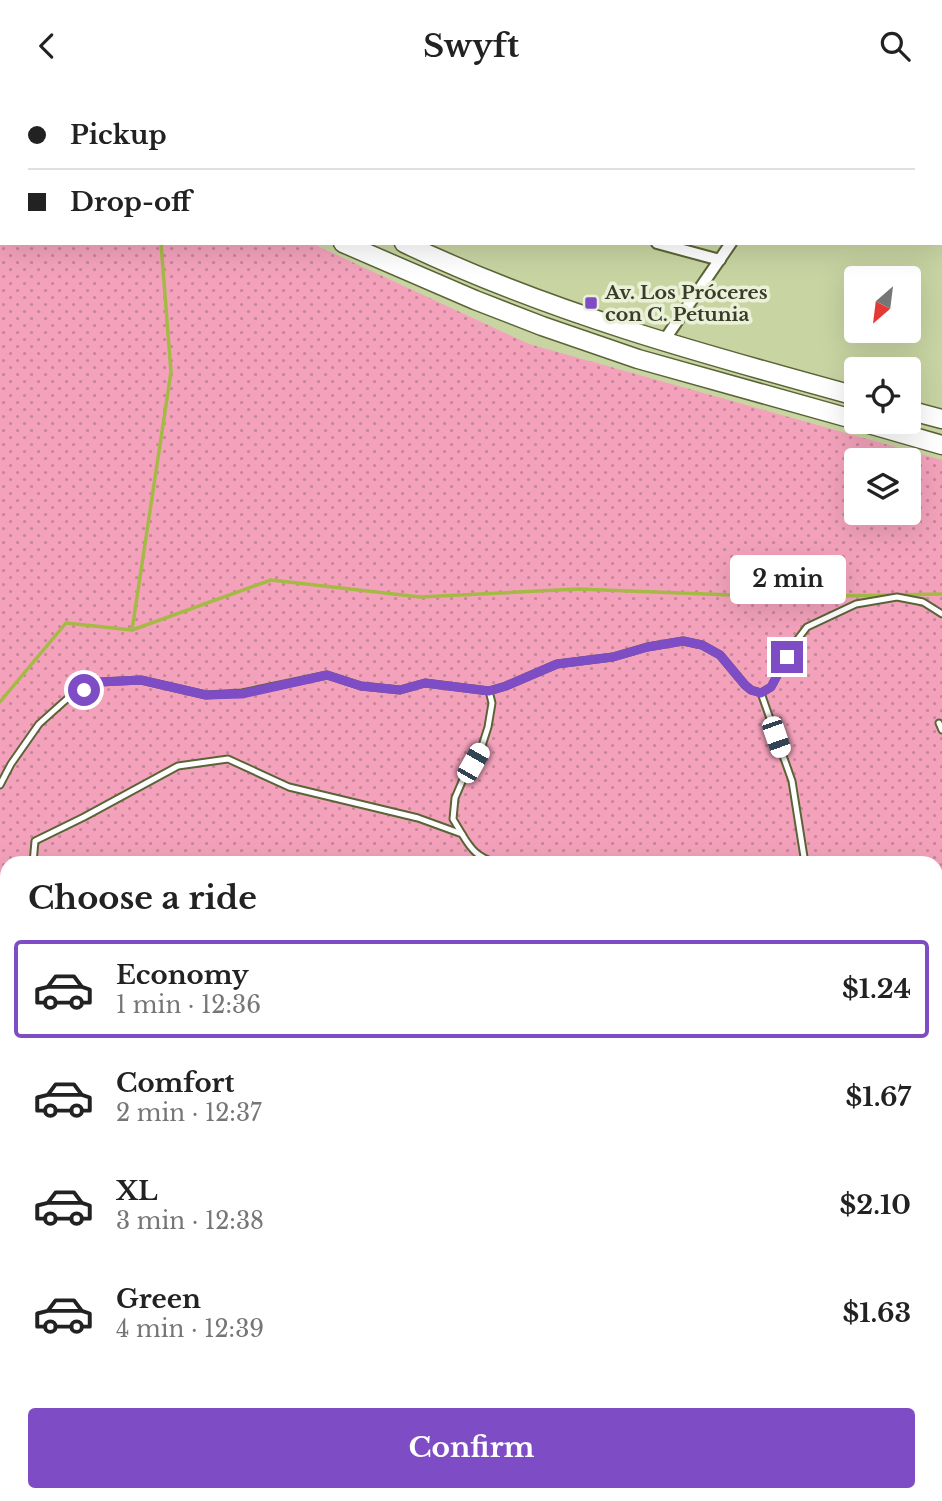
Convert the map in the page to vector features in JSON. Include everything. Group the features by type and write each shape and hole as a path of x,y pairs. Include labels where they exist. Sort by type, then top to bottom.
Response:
{"main road":[{"path":"348,245 475,300 553,330 638,359 844,417"},
{"path":"408,245 447,264 535,298 663,342 844,393"},
{"path":"921,413 942,419"},
{"path":"904,434 942,445"}],"street":[{"path":"664,245 720,260"},
{"path":"663,342 730,245"}],"lane":[{"path":"0,785 11,764 40,724 68,698 100,682 141,680 206,695 242,694 327,675 361,686 400,690 425,683 489,691 557,664 613,657 683,641 702,645 720,655 745,685 761,693 771,687 794,643 807,627 856,604 897,597 923,602 942,614"},
{"path":"476,856 453,819 455,798 481,749 488,727 492,703 489,691"},
{"path":"761,693 792,782 804,856"},
{"path":"939,723 942,730"},
{"path":"34,856 35,841 178,766 228,759 289,787 418,818 462,834"}],"shaded area":[{"path":"0,245 315,245 529,344 899,448 844,448 844,525 921,525 921,454 942,460 942,856 0,856"}],"waterway":[{"path":"0,702 66,623 132,630 171,372 161,245"},
{"path":"132,630 271,580 420,597 578,589 784,597 942,594"}],"place":[{"name":"Av. Los Próceres con C. Petunia","path":"591,303"}],"route":[{"path":"84,690 100,682 141,680 206,695 242,694 327,675 361,686 400,690 425,683 489,691 557,664 613,657 683,641 702,645 720,655 745,685 761,693 771,687 787,657"}]}
